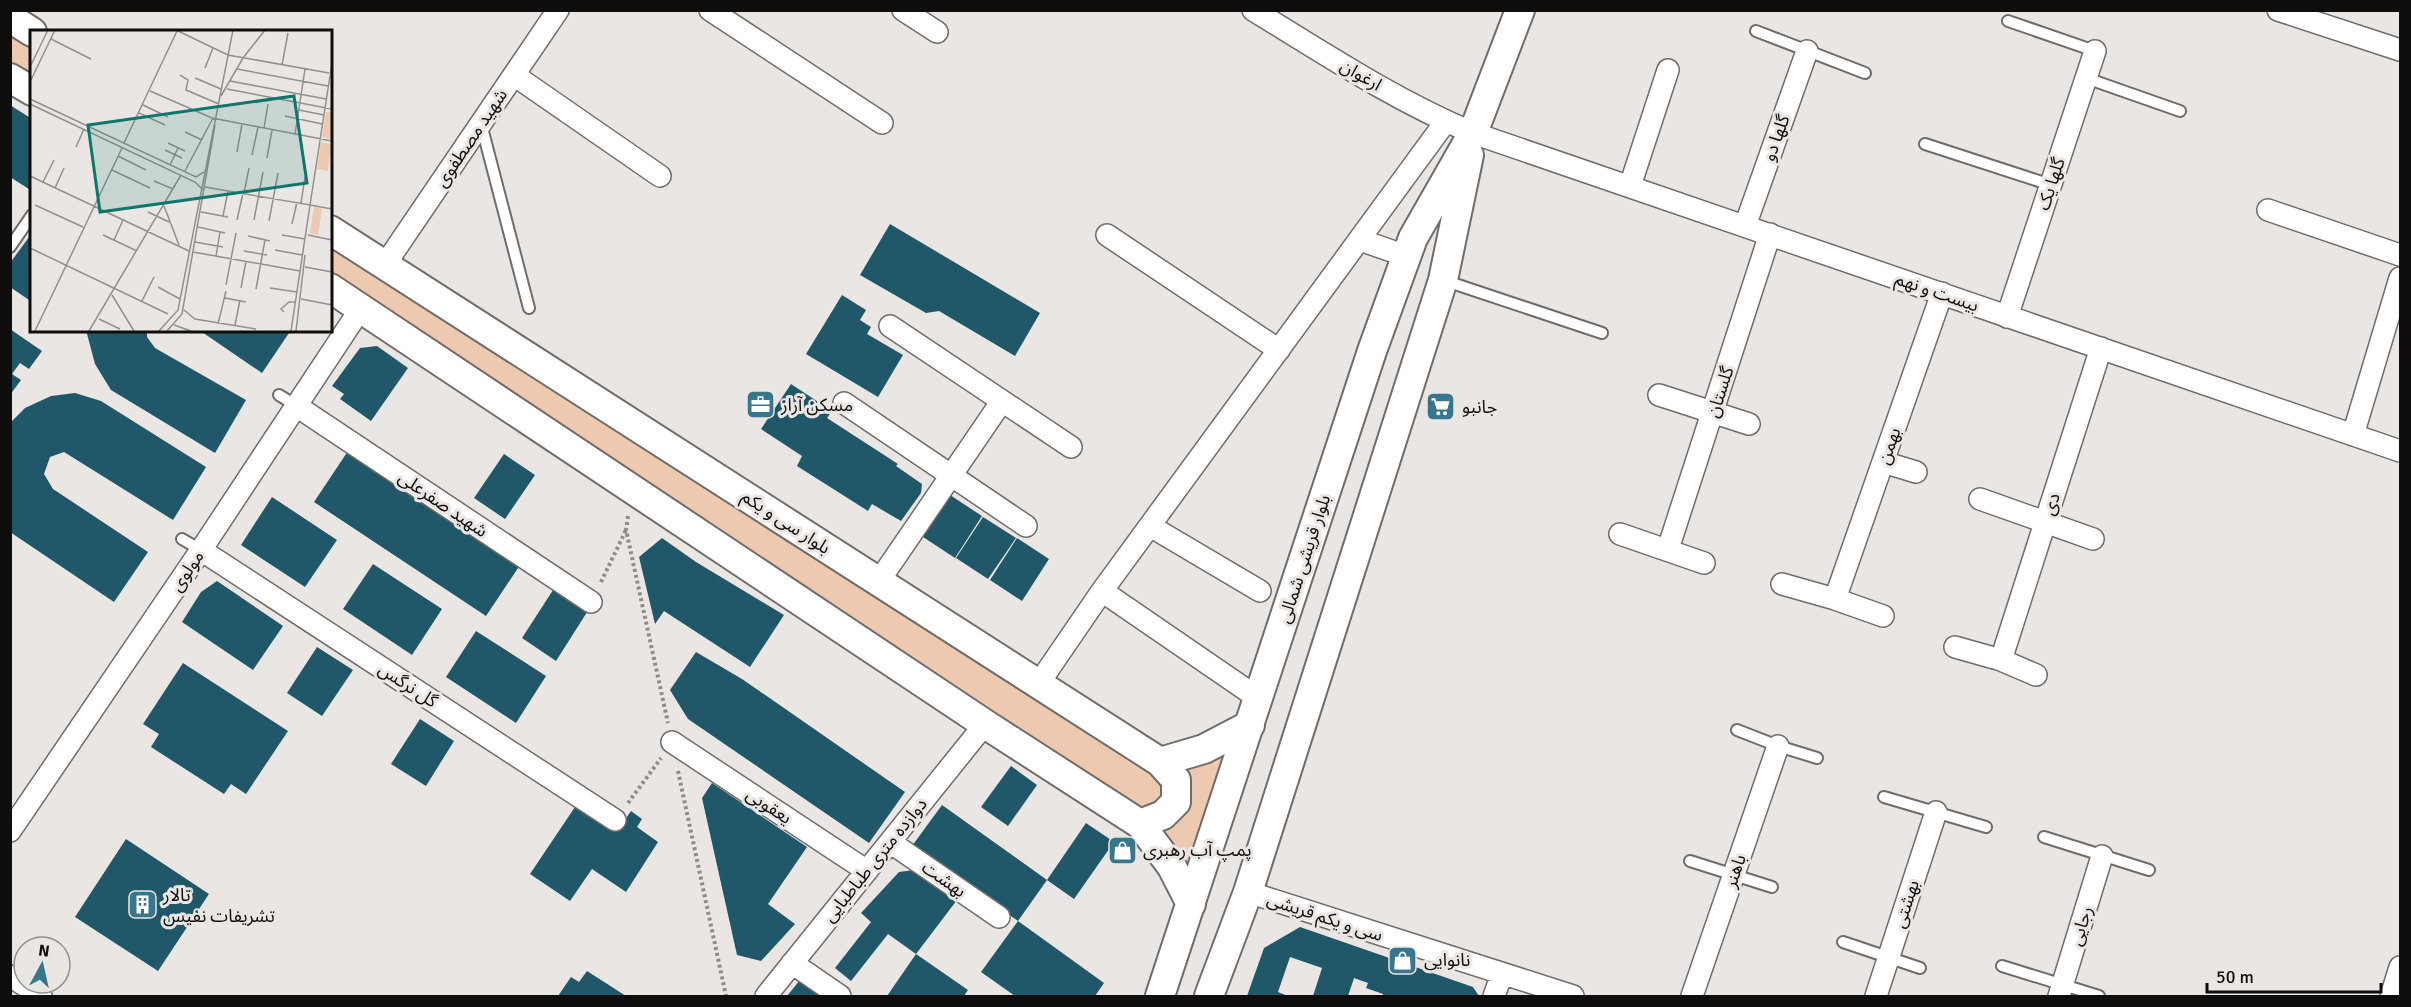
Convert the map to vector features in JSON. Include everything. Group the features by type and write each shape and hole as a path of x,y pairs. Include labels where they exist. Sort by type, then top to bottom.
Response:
{"main road":[{"name":"بلوار قریشی شمالی","path":"1160,996 1372,351 1406,256 1413,238 1473,133 1520,10"},
{"path":"10,18 30,31"},
{"path":"10,78 30,90"},
{"name":"بلوار قریشی شمالی","path":"1209,996 1248,892 1445,274 1473,133"},
{"name":"بلوار سی و یکم","path":"332,231 1160,762"},
{"path":"1406,256 1417,250 1430,250 1440,256 1445,274"},
{"path":"332,289 985,724 1140,824 1172,867 1191,904"},
{"path":"1140,824 1163,815 1176,802 1176,780 1160,762 1204,749 1250,725"}],"street":[{"name":"شهید مصطفوی","path":"384,266 558,10"},
{"path":"710,10 882,123"},
{"path":"903,10 937,32"},
{"name":"ارغوان","path":"1253,10 1370,81 1473,133"},
{"path":"2278,10 2400,50"},
{"name":"گلها دو","path":"1745,226 1807,51"},
{"name":"گلها یک","path":"2007,317 2095,51"},
{"path":"1630,186 1668,70"},
{"path":"514,75 660,176"},
{"path":"1039,683 1102,591 1446,121"},
{"name":"بیست و نهم","path":"1473,133 2400,451"},
{"path":"2268,210 2400,255"},
{"name":"گلستان","path":"1668,549 1770,234"},
{"path":"1107,235 1279,351"},
{"path":"1360,240 1406,256"},
{"path":"2353,435 2400,278"},
{"name":"بهمن","path":"1835,599 1942,293"},
{"name":"مولوی","path":"10,831 201,550 287,400 361,308"},
{"path":"890,326 1071,447"},
{"name":"دی","path":"2001,660 2101,348"},
{"path":"1659,394 1749,424"},
{"name":"شهید صفرعلی","path":"287,400 591,602"},
{"path":"879,581 1002,401"},
{"path":"844,403 1026,526"},
{"path":"1883,462 1916,472"},
{"path":"1980,499 2093,540"},
{"path":"1150,526 1260,591"},
{"path":"1620,534 1704,563"},
{"name":"گل نرگس","path":"201,550 615,820"},
{"path":"1782,584 1883,616"},
{"path":"1102,591 1258,698"},
{"path":"1955,646 2001,660 2036,675"},
{"name":"دوازده متری طباطبایی","path":"766,996 985,724"},
{"name":"یعقوبی","path":"672,742 867,871"},
{"name":"باهنر","path":"1692,996 1778,746"},
{"name":"بهشتی","path":"1876,996 1936,812"},
{"name":"بهشت","path":"890,842 999,917"},
{"name":"رجایی","path":"2061,991 2102,856"},
{"name":"سی و یکم قریشی","path":"1248,892 1573,996"},
{"path":"792,963 840,996"},
{"path":"2391,996 2400,967"},
{"path":"1494,996 1502,974"},
{"path":"10,976 41,996"}],"lane":[{"path":"2008,21 2095,51"},
{"path":"1756,31 1864,73"},
{"path":"2086,78 2180,111"},
{"path":"481,123 529,308"},
{"path":"1925,144 2051,184"},
{"path":"10,247 30,218"},
{"path":"1445,274 1602,333"},
{"path":"182,539 201,550"},
{"path":"1737,730 1817,758"},
{"path":"1884,797 1986,826"},
{"path":"2044,837 2149,870"},
{"path":"1690,861 1772,887"},
{"path":"1843,942 1920,968"},
{"path":"2002,966 2061,991 2099,996"}],"path":[{"path":"591,602 626,530"},
{"path":"615,820 672,742"}],"shaded area":[{"path":"10,25 30,38 30,85 11,72"},
{"path":"332,237 1163,780 1162,797 1153,806 1136,806 332,283"},
{"path":"1237,740 1189,886 1152,828 1173,766"}],"building":[{"path":"10,105 30,118 30,190 10,177"},
{"path":"890,224 1040,313 1015,356 939,311 926,313 860,275"},
{"path":"30,236 30,301 10,287 10,263"},
{"path":"842,295 866,310 860,320 871,327 867,334 903,355 878,397 806,354"},
{"path":"10,329 42,351 29,369 20,363 12,374 21,380 10,395"},
{"path":"87,332 147,332 147,337 155,348 246,400 215,453 111,390 95,364"},
{"path":"202,332 290,332 262,373"},
{"path":"377,346 408,368 371,421 340,399 344,394 332,386 360,348"},
{"path":"791,384 832,411 827,418 898,464 896,466 922,484 921,493 901,521 872,504 868,511 797,466 802,456 761,429"},
{"path":"75,393 101,401 206,467 173,520 64,452 50,457 44,474 53,489 148,552 114,602 10,532 10,423 25,408 51,396"},
{"path":"348,451 520,565 486,616 314,502"},
{"path":"504,454 535,475 505,519 474,498"},
{"path":"950,495 982,516 955,558 923,537"},
{"path":"272,497 337,540 305,587 241,545"},
{"path":"983,517 1016,538 988,579 956,558"},
{"path":"662,538 696,562 784,615 750,667 664,611 655,624 639,557"},
{"path":"1017,538 1049,559 1022,601 990,580"},
{"path":"373,564 442,609 412,655 343,609"},
{"path":"217,581 283,626 253,670 182,622 201,592"},
{"path":"555,587 589,609 556,661 522,638"},
{"path":"476,631 546,676 516,723 446,677"},
{"path":"317,647 353,670 322,716 287,693"},
{"path":"696,652 742,679 905,792 869,843 688,719 670,690"},
{"path":"183,663 288,731 246,794 231,784 224,794 151,747 159,734 143,724"},
{"path":"420,719 454,741 426,786 391,764"},
{"path":"1011,766 1037,785 1008,826 981,807"},
{"path":"712,783 807,847 768,904 795,924 761,961 737,955 702,798"},
{"path":"577,804 617,831 631,811 642,819 637,827 658,842 626,892 592,869 570,901 530,874"},
{"path":"942,805 1047,880 1018,921 912,846"},
{"path":"1086,823 1114,842 1074,899 1047,880"},
{"name":"تالار تشریفات نفیس","path":"126,839 209,894 158,971 75,917"},
{"path":"914,870 957,900 916,954 888,934 851,981 835,968 871,922 861,913 899,872"},
{"path":"1018,921 1104,983 1095,996 1015,996 981,972"},
{"path":"1300,927 1473,987 1479,996 1383,996 1383,994 1366,988 1368,983 1354,978 1348,996 1313,996 1322,968 1290,957 1278,992 1288,996 1247,996 1264,948"},
{"path":"916,954 968,990 964,996 887,996"},
{"path":"587,971 626,996 558,996 571,977 579,982"},
{"path":"800,980 815,992 822,996 787,996"}],"place":[{"name":"مسکن آراز","path":"760,405"},
{"name":"جانبو","path":"1441,407"},
{"name":"پمپ آب رهبری","path":"1122,850"},
{"name":"تالار تشریفات نفیس","path":"142,905"},
{"name":"نانوایی","path":"1403,960"}]}
